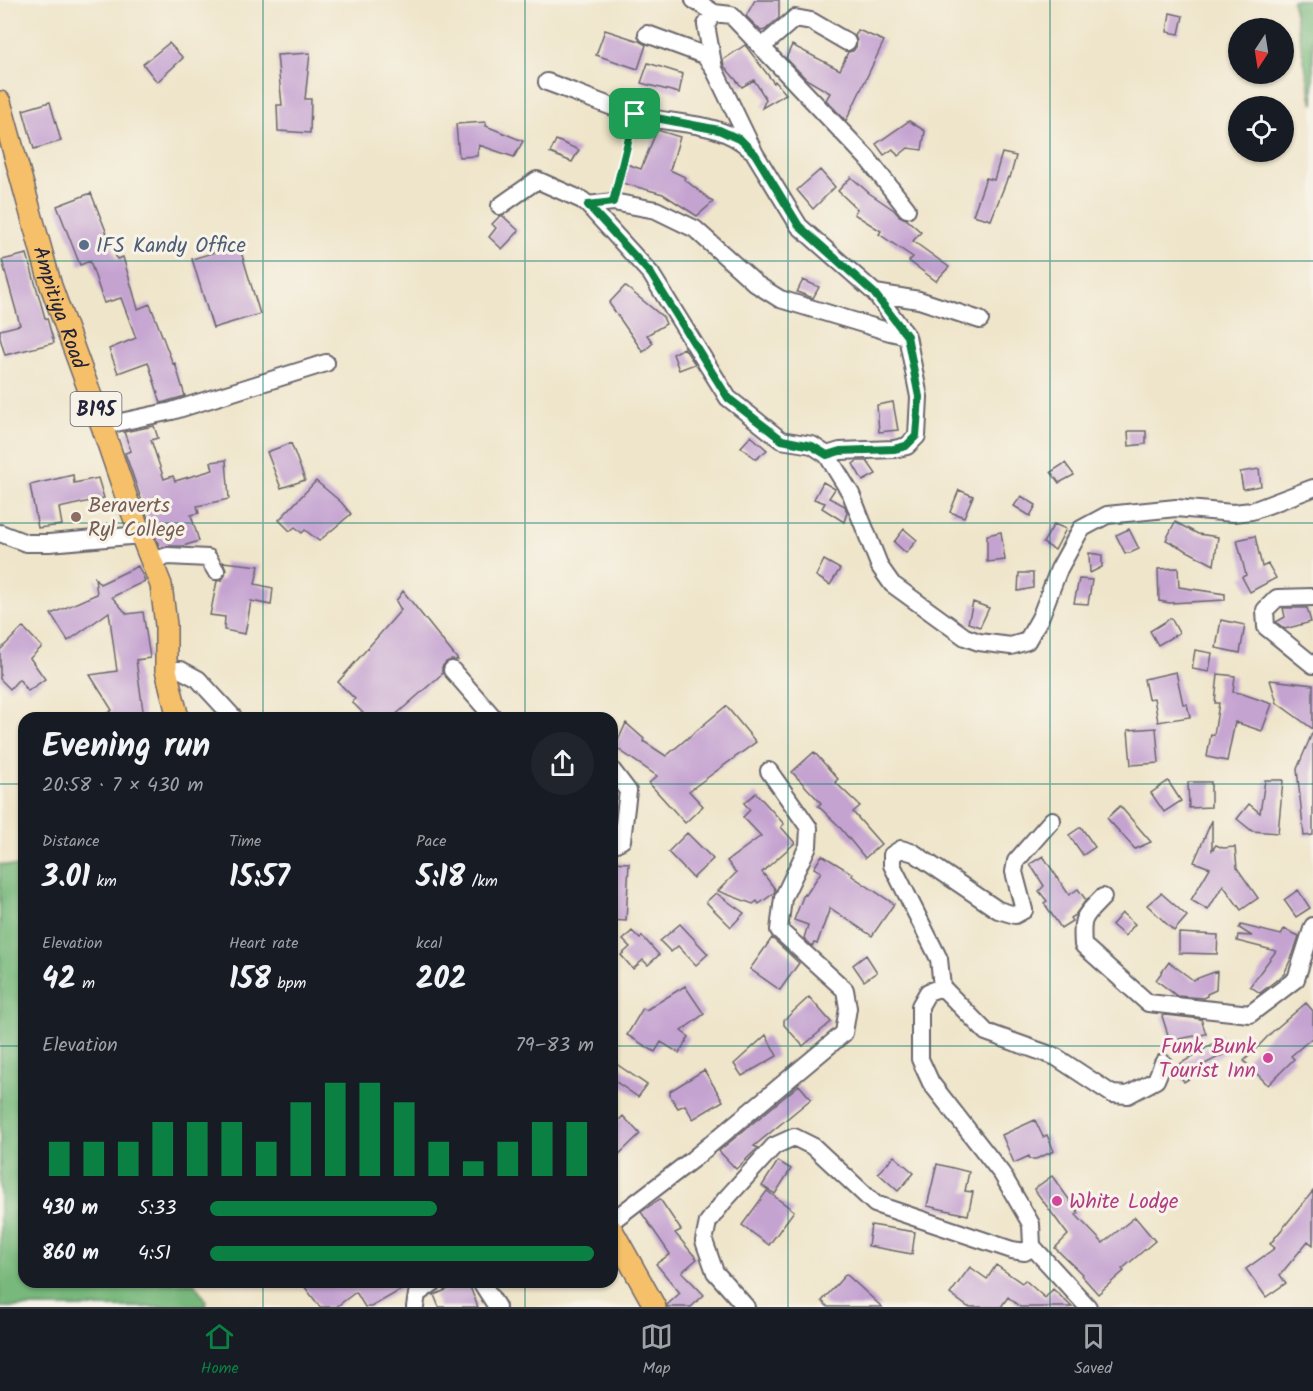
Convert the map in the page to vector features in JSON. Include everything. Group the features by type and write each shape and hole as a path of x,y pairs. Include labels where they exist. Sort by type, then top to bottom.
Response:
{"main road":[{"name":"Ampitiya Road","path":"0,102 51,286 161,585 166,625 166,670 176,712"},
{"path":"618,1241 655,1307"}],"street":[{"path":"694,0 714,13 731,15 867,158 906,209"},
{"path":"714,13 706,25 714,69"},
{"path":"762,47 795,18 811,21 847,42"},
{"path":"647,34 704,55 714,69 755,154 799,226 874,293 907,336 919,397 916,436 906,446 894,449 840,451 827,455"},
{"path":"547,82 635,114 719,130 741,140 755,154"},
{"path":"500,206 537,180 582,200 588,205 651,274 728,398 782,440 812,446 827,455 851,494 880,567 892,584 965,637 979,642 1011,646 1027,641 1040,618 1059,569 1081,529 1107,514 1176,508 1233,513 1252,511 1313,488"},
{"path":"588,205 613,202 656,210 695,229 756,284 780,298 907,336"},
{"path":"874,293 919,300 980,320"},
{"path":"102,426 172,411 326,363"},
{"path":"0,532 26,543 141,535"},
{"path":"152,561 168,556 208,558 216,571"},
{"path":"1313,597 1276,598 1265,610 1266,627 1313,665"},
{"path":"166,670 181,670 198,680 228,712"},
{"path":"452,670 489,712"},
{"path":"618,1216 693,1159 844,1033 849,1008 845,990 779,930 783,898 808,846 809,828 769,771"},
{"path":"618,778 628,791 622,840 618,842"},
{"path":"1052,820 1016,861 1014,872 1024,910 1015,915 998,910 914,853 901,849 892,855 892,865 939,959 942,987 986,1032 1056,1056 1112,1094 1128,1095 1156,1080 1163,1063"},
{"path":"1103,897 1083,918 1083,945 1149,1003 1250,1014 1296,979 1313,926"},
{"path":"942,987 928,992 920,1006 920,1059 931,1083 1002,1174 1031,1224 1032,1246 1088,1307"},
{"path":"746,1307 715,1272 704,1241 708,1222 774,1146 794,1137 814,1146 875,1204 1012,1250 1025,1252 1032,1246"},
{"path":"415,1307 417,1294 426,1288"},
{"path":"484,1288 497,1307"}],"path":[{"path":"613,202 635,114"}],"green space":[{"path":"1292,0 1313,0 1313,105"},
{"path":"0,864 18,867 18,1288 198,1288 206,1300 205,1307 0,1307"}],"building":[{"path":"755,0 779,0 779,18 765,30 761,31 746,16"},
{"path":"1170,13 1183,16 1179,34 1167,32"},
{"path":"605,30 646,45 638,69 596,55"},
{"path":"858,30 884,41 846,121 826,100 830,93 806,79 786,58 792,45 840,70 848,52 853,51 856,47 855,36"},
{"path":"169,43 183,58 157,82 143,64"},
{"path":"745,45 774,83 775,81 786,94 762,108 766,99 754,80 742,87 724,66 723,60"},
{"path":"310,53 305,99 311,99 310,133 278,131 277,105 282,105 277,55"},
{"path":"648,63 683,74 679,93 641,83"},
{"path":"50,102 61,141 34,149 23,110"},
{"path":"909,121 925,131 922,150 908,148 898,156 893,149 884,155 876,144"},
{"path":"486,122 486,126 523,141 514,157 479,145 477,156 459,157 456,124"},
{"path":"657,130 680,137 670,170 685,177 684,179 713,202 697,216 663,194 622,183 627,164 641,169"},
{"path":"556,140 579,150 572,162 550,153"},
{"path":"1002,153 1016,156 1010,178 1008,177 991,220 973,215 986,178 994,180"},
{"path":"820,170 835,187 813,209 797,190"},
{"path":"851,177 921,232 913,241 949,267 936,281 909,261 913,257 879,234 881,231 854,214 857,209 838,191"},
{"path":"91,193 117,259 123,257 138,309 150,304 173,364 175,363 185,396 161,403 148,362 118,373 109,349 136,338 121,298 104,303 90,261 80,265 57,206"},
{"path":"503,216 519,231 502,249 489,237 496,228 492,224"},
{"path":"239,245 260,314 213,328 192,259"},
{"path":"27,254 54,343 5,355 0,330 20,325 2,260"},
{"path":"803,280 819,287 813,298 797,292"},
{"path":"625,286 663,317 666,324 647,335 653,343 643,352 609,303"},
{"path":"684,348 695,364 679,370 673,354"},
{"path":"893,402 898,430 879,432 877,405"},
{"path":"154,426 158,438 151,440 164,479 173,476 175,481 213,470 211,462 226,460 229,499 197,506 199,513 191,515 199,541 183,546 160,548 146,513 125,453 131,451 124,432"},
{"path":"1128,431 1146,431 1146,444 1129,446"},
{"path":"751,436 767,450 756,459 741,447"},
{"path":"291,443 305,480 281,488 267,452"},
{"path":"857,461 867,461 876,474 863,481 853,464"},
{"path":"1065,463 1074,475 1059,483 1051,472"},
{"path":"1259,469 1261,486 1243,489 1240,472"},
{"path":"73,475 74,483 98,478 104,498 59,508 62,525 38,528 30,485"},
{"path":"316,481 341,502 351,514 319,541 305,530 302,533 295,527 290,531 279,520"},
{"path":"823,482 835,489 829,498 845,506 847,513 844,522 822,508 825,503 814,499"},
{"path":"959,490 973,496 964,517 950,512"},
{"path":"1021,496 1036,505 1030,516 1014,506"},
{"path":"1175,522 1198,534 1218,537 1214,565 1166,540"},
{"path":"1054,524 1066,529 1055,550 1043,543"},
{"path":"904,529 917,540 906,553 894,542"},
{"path":"1129,529 1139,549 1125,553 1116,535"},
{"path":"1001,532 1005,560 987,562 987,535"},
{"path":"1255,536 1262,567 1268,564 1276,578 1250,592 1242,577 1246,575 1237,540"},
{"path":"1089,553 1102,555 1102,567 1090,573"},
{"path":"824,560 840,569 830,585 816,576"},
{"path":"223,562 259,566 255,584 273,588 271,605 251,601 245,634 224,630 225,617 210,615 217,581 222,580 225,575"},
{"path":"138,566 145,581 112,597 127,614 143,612 150,658 136,660 143,712 109,712 112,710 90,675 117,671 109,612 68,641 51,614 97,594 95,578 100,584"},
{"path":"1178,568 1179,587 1225,594 1225,600 1170,603 1159,601 1158,569"},
{"path":"1019,573 1033,573 1033,588 1018,591"},
{"path":"1079,579 1092,580 1088,604 1074,603"},
{"path":"403,591 458,660 446,662 442,667 442,674 399,712 362,712 352,702 355,699 338,682 401,610 396,601"},
{"path":"973,602 989,608 980,627 968,623"},
{"path":"1283,608 1307,608 1311,622 1285,629 1276,622 1285,617"},
{"path":"1171,618 1179,633 1158,645 1150,631"},
{"path":"1221,620 1245,625 1240,653 1216,648"},
{"path":"23,627 42,647 30,658 45,679 28,691 19,679 10,689 0,679 0,650"},
{"path":"1195,650 1212,653 1209,672 1192,669"},
{"path":"1176,672 1183,704 1187,704 1190,717 1158,722 1154,698 1148,699 1144,679"},
{"path":"1218,674 1235,676 1233,692 1272,704 1262,731 1235,722 1227,761 1207,757 1211,734 1214,735 1219,703 1215,703"},
{"path":"1270,680 1313,685 1313,729 1277,703"},
{"path":"726,706 756,742 689,791 703,806 685,823 649,783 657,776 618,749 618,740 626,723 644,739 643,741 666,756"},
{"path":"1156,728 1159,763 1131,765 1128,730"},
{"path":"1313,731 1313,835 1304,836 1297,769"},
{"path":"814,752 838,779 835,782 860,806 853,812 881,844 865,858 837,824 818,806 821,803 792,772"},
{"path":"1265,780 1283,780 1278,833 1252,831 1237,819 1249,804 1260,813"},
{"path":"1168,781 1181,801 1164,812 1151,793"},
{"path":"1188,782 1211,782 1211,807 1189,808"},
{"path":"756,793 784,824 781,827 795,843 762,872 775,889 774,893 759,904 757,901 753,904 718,891 736,873 727,861 761,836 743,817 750,810 744,803"},
{"path":"1120,806 1151,842 1135,849 1107,818"},
{"path":"1212,820 1212,850 1216,845 1223,848 1235,847 1237,868 1258,898 1241,910 1223,885 1208,910 1191,900 1210,868 1194,862"},
{"path":"1081,827 1095,847 1083,855 1069,835"},
{"path":"687,833 713,859 693,878 668,852"},
{"path":"822,855 894,904 872,936 830,908 817,944 814,943 812,946 804,938 808,925 794,920 804,894 806,895 821,872 814,868"},
{"path":"1043,856 1069,895 1078,889 1086,900 1070,918 1072,921 1061,928 1044,903 1047,901 1039,891 1044,886 1030,864"},
{"path":"618,862 629,863 626,921 618,920"},
{"path":"1298,890 1310,908 1296,917 1284,900"},
{"path":"716,893 744,913 731,927 706,902"},
{"path":"1161,893 1187,916 1174,931 1147,905"},
{"path":"1122,913 1135,924 1125,936 1112,925"},
{"path":"680,924 708,954 696,965 678,946 671,952 660,941"},
{"path":"1241,925 1281,935 1284,929 1299,936 1284,974 1260,993 1250,986 1276,951 1237,941 1238,935 1252,936 1239,928"},
{"path":"632,931 640,939 642,936 659,955 648,965 643,960 633,969 621,955 630,947 623,940"},
{"path":"1179,933 1218,935 1217,954 1179,953"},
{"path":"772,938 799,963 780,990 750,969"},
{"path":"866,955 877,972 864,981 853,965"},
{"path":"1169,962 1193,980 1217,971 1216,990 1203,998 1177,996 1156,980"},
{"path":"685,986 704,1014 681,1031 689,1037 679,1053 661,1042 655,1052 627,1035 643,1008 646,1010"},
{"path":"809,997 831,1022 803,1046 784,1025 784,1020"},
{"path":"1306,1003 1313,1011 1313,1037 1291,1056 1294,1059 1268,1085 1244,1061 1272,1032"},
{"path":"1162,1016 1201,1019 1206,1034 1173,1040 1168,1035"},
{"path":"766,1035 777,1056 742,1076 734,1064"},
{"path":"1224,1037 1232,1050 1199,1067 1202,1071 1184,1082 1175,1067"},
{"path":"618,1065 647,1085 638,1097 618,1083"},
{"path":"704,1070 723,1101 693,1119 685,1105 678,1108 670,1096 670,1091"},
{"path":"799,1085 811,1099 754,1146 758,1148 736,1169 719,1151"},
{"path":"623,1116 640,1134 618,1155 618,1121"},
{"path":"1035,1120 1043,1137 1047,1135 1054,1151 1036,1159 1030,1159 1029,1156 1014,1163 1002,1135"},
{"path":"894,1156 914,1173 898,1191 878,1173"},
{"path":"778,1161 791,1169 775,1194 762,1186"},
{"path":"937,1164 969,1172 965,1191 973,1192 968,1215 927,1206"},
{"path":"1052,1176 1079,1213 1076,1215 1103,1243 1135,1217 1155,1241 1122,1269 1124,1271 1098,1294 1082,1274 1055,1248 1068,1235 1034,1189"},
{"path":"767,1191 794,1211 769,1245 742,1225"},
{"path":"1313,1191 1313,1245 1308,1241 1280,1275 1286,1283 1266,1297 1246,1269 1275,1248 1270,1244"},
{"path":"660,1199 681,1230 675,1233 697,1259 682,1272 704,1295 691,1307 668,1307 667,1305 680,1293 656,1264 670,1254 641,1212"},
{"path":"871,1225 915,1232 912,1254 868,1246"},
{"path":"996,1265 1022,1283 1025,1280 1045,1298 1053,1289 1072,1307 1020,1307 1008,1297 1001,1307 968,1307 950,1294 970,1267 987,1279"},
{"path":"846,1274 882,1307 828,1307 822,1301"},
{"path":"306,1288 404,1288 371,1307 365,1307 356,1292 336,1307 320,1307"},
{"path":"451,1288 470,1288 478,1307 439,1307 434,1295"}],"place":[{"name":"IFS Kandy Office","path":"84,245"},
{"name":"Beraverts Ryl College","path":"76,517"},
{"name":"Funk Bunk Tourist Inn","path":"1268,1058"},
{"name":"White Lodge","path":"1057,1201"}],"route":[{"path":"635,114 719,130 741,140 755,154 799,226 874,293 907,336 919,397 916,436 906,446 894,449 840,451 827,455 812,446 782,440 728,398 651,274 588,205 613,202 635,114"}]}
